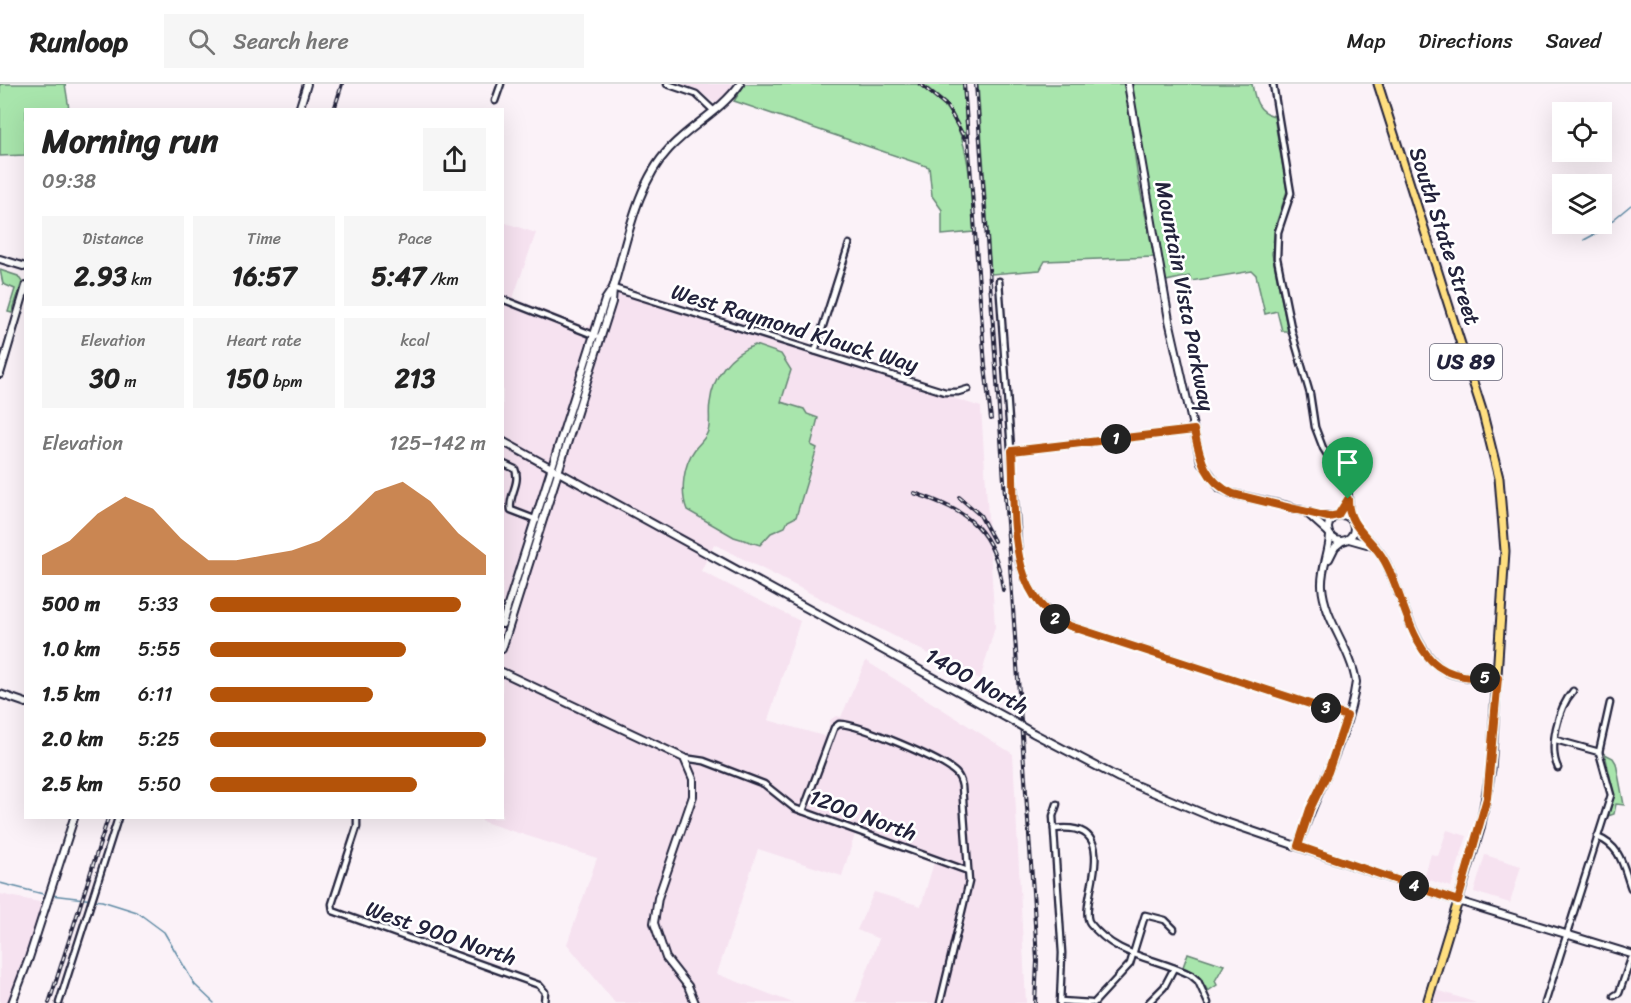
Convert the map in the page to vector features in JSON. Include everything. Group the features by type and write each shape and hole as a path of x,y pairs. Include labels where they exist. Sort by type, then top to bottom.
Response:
{"main road":[{"name":"South State Street","path":"1378,84 1492,445 1503,510 1505,551 1498,678"},
{"name":"US 89","path":"1426,1003 1487,798 1498,678"}],"street":[{"path":"300,108 307,84"},
{"path":"495,101 501,84"},
{"path":"667,84 696,94 714,111"},
{"path":"504,642 555,470 598,337 613,299 613,288 642,195 653,171 672,145 727,100 740,84"},
{"name":"Mountain Vista Parkway","path":"1128,84 1169,320 1201,462 1209,477 1220,488 1233,494 1284,505 1308,514 1336,516"},
{"path":"1273,84 1292,193 1278,232 1276,258 1318,437 1346,482 1350,518 1355,527 1386,562 1418,638 1432,661 1446,671 1459,675 1498,678"},
{"path":"815,351 849,244"},
{"path":"0,259 24,266"},
{"path":"999,281 1019,561 1025,583 1044,609 1058,621 1077,628 1347,716"},
{"name":"West Raymond Klauck Way","path":"613,288 945,392 968,389"},
{"path":"0,374 24,293"},
{"path":"504,300 598,337"},
{"path":"1012,451 1194,430"},
{"name":"1400 North","path":"504,442 1033,733 1102,770 1169,801 1458,901 1631,954"},
{"path":"504,464 515,469 518,478 510,504 511,510 539,521"},
{"path":"1298,846 1310,809 1328,772 1356,682 1354,668 1327,606 1322,587 1329,534 1328,523 1348,499"},
{"name":"Mountain Vista Parkway","path":"1308,514 1329,534"},
{"path":"1336,516 1350,518"},
{"path":"504,618 539,521"},
{"path":"1349,539 1355,527"},
{"path":"1329,534 1341,542"},
{"path":"1325,565 1335,547 1341,542 1349,539 1374,546"},
{"path":"504,673 684,758 693,779 693,796 658,898 654,923 666,958 687,986 695,1003"},
{"path":"1558,768 1554,760 1556,740 1566,699 1573,691"},
{"path":"0,694 24,701"},
{"path":"1545,1003 1611,795 1599,752 1610,703"},
{"path":"803,811 834,728 839,723 910,749 958,775 962,786 969,882 939,1003"},
{"path":"1556,740 1599,752"},
{"name":"1200 North","path":"684,758 704,762 764,784 794,808 968,871"},
{"path":"1057,804 1053,816 1062,953 1060,1002 1092,1003 1130,964 1145,915 1165,920 1174,929"},
{"path":"12,1003 74,819"},
{"path":"59,1003 118,819"},
{"name":"West 900 North","path":"357,819 357,828 332,904 333,911 539,985 545,992 544,1003"},
{"path":"1054,829 1069,828 1089,838 1094,849 1095,873 1087,919 1107,942 1174,968 1198,981 1208,1003"},
{"path":"1597,837 1610,843 1617,850 1631,888"},
{"path":"1614,996 1619,993 1631,959"},
{"path":"1148,1003 1164,987 1174,968"}],"shaded area":[{"path":"677,84 736,84 717,105 700,92"},
{"path":"504,222 536,233 513,298 587,327 594,322 607,286 981,407 995,627 980,680 714,544 701,571 800,621 768,720 827,737 830,720 836,716 841,717 866,661 1013,754 1026,1003 855,1003 879,939 857,930 874,892 921,906 935,859 856,831 842,876 758,849 717,974 793,1003 615,1003 567,944 597,858 484,822 481,819 504,819"},
{"path":"1447,830 1467,836 1451,887 1424,878 1431,854 1438,856"},
{"path":"1485,855 1521,866 1510,903 1474,892"},
{"path":"0,894 44,903 8,1003 0,1003"},
{"path":"1437,990 1476,1003 1433,1003"}],"green space":[{"path":"0,84 65,84 69,108 24,108 24,155 0,156"},
{"path":"745,84 917,84 935,96 949,112 958,129 969,169 974,232 942,235 942,210 932,196 929,167 734,101"},
{"path":"923,84 963,84 967,141 948,105"},
{"path":"978,84 1125,84 1138,179 1154,257 1045,261 1040,270 991,274"},
{"path":"1132,84 1252,84 1260,108 1274,116 1287,191 1275,227 1272,254 1288,331 1282,331 1277,311 1265,314 1256,275 1252,271 1191,281 1189,276 1166,281 1144,172"},
{"path":"0,270 18,276 22,282 12,313 8,312 15,289 3,284"},
{"path":"755,345 781,354 791,370 781,402 804,409 807,414 818,418 811,445 817,448 796,517 788,521 785,527 771,533 760,545 734,537 687,510 683,487 685,471 691,455 708,431 709,406 719,375 737,354"},
{"path":"1605,754 1613,758 1616,763 1624,805 1616,804 1614,814 1608,816 1614,795"},
{"path":"1188,953 1224,965 1215,981 1217,985 1208,991 1197,974 1183,967"}],"waterway":[{"path":"1584,240 1597,233 1631,205"},
{"path":"0,883 47,895"},
{"path":"51,895 102,901 137,912 164,932 195,985 214,1003"}],"railway":[{"path":"335,108 342,84"},
{"path":"920,84 947,106 965,139"},
{"path":"964,84 991,419"},
{"path":"976,84 1034,906 1037,961 1035,1003"},
{"path":"914,493 950,507 976,526 986,538 993,552 1003,590"},
{"path":"959,497 980,515 994,541"},
{"path":"49,1003 108,819"}],"route":[{"path":"1194,430 1201,462 1209,477 1220,488 1233,494 1328,517 1338,515 1348,499 1350,518 1355,527 1378,550 1386,562 1418,638 1432,661 1446,671 1459,675 1498,678 1495,731 1487,798 1458,901 1298,846 1310,809 1328,772 1347,716 1077,628 1058,621 1044,609 1025,583 1019,561 1012,451 1194,430"}]}
